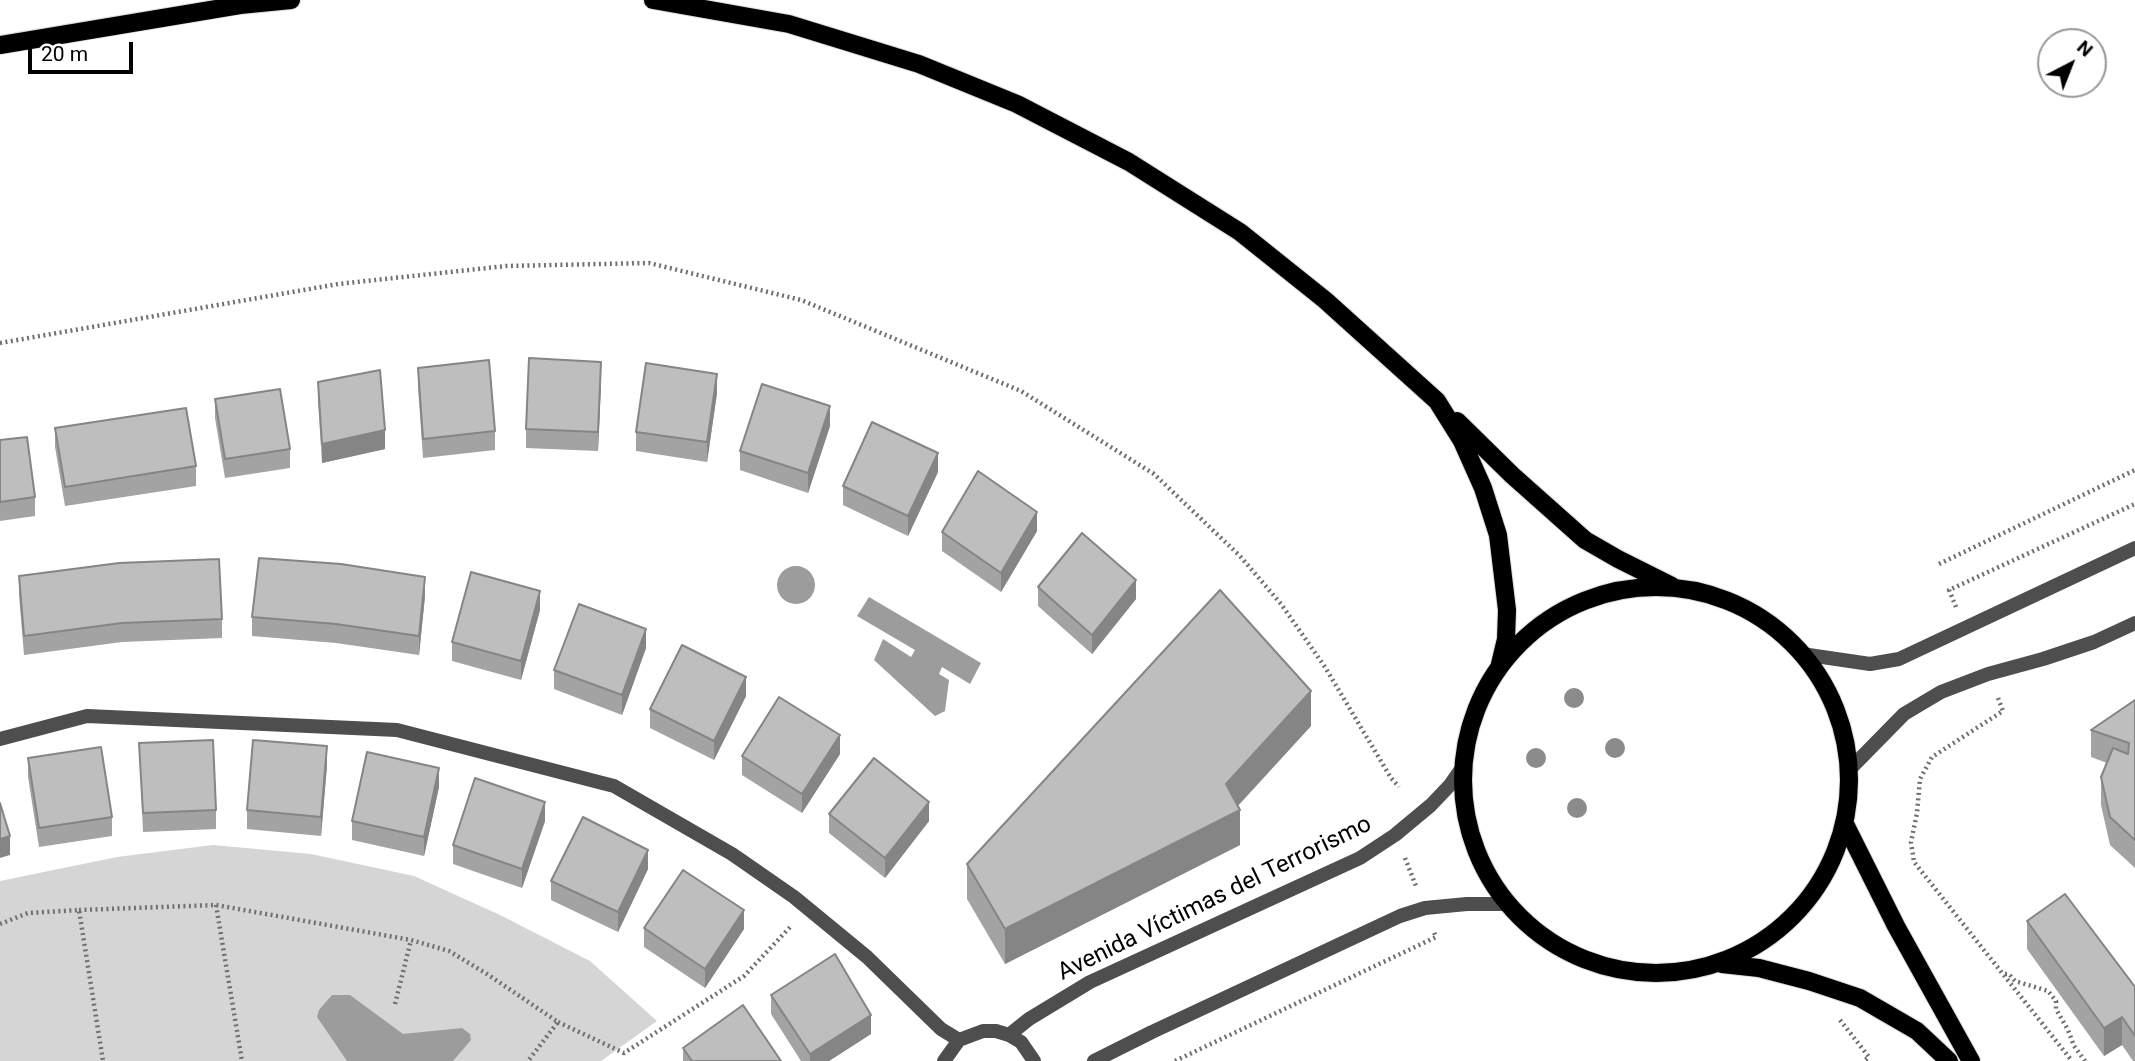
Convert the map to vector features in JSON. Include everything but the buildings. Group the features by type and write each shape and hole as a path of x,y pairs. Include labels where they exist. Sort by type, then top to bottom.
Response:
{"main road":[{"path":"0,45 240,5 291,0"},
{"path":"653,0 789,24 919,64 1017,104 1129,162 1240,232 1325,300 1585,540 1679,589"},
{"path":"1437,401 1462,441 1483,488 1498,535 1507,610 1506,639 1499,667"},
{"path":"1638,588 1679,589 1714,596 1747,610 1776,629 1802,654 1821,680 1835,708 1845,738 1849,770 1844,824 1835,855 1820,884 1800,910 1767,938 1718,963 1681,972 1642,973 1604,966 1569,952 1536,931 1509,904 1487,873 1473,839 1465,803 1464,765 1467,739 1485,689 1499,667 1527,636 1560,613 1597,596 1638,588"},
{"path":"1844,824 1896,926 1971,1061"},
{"path":"1718,963 1759,968 1860,998 1917,1031 1949,1061"}],"street":[{"path":"1802,654 1870,664 1899,659 2135,548"},
{"path":"1849,770 1905,714 1941,692 1988,674 2069,651 2135,623"},
{"path":"0,739 87,716 397,730 614,786 732,854 794,897 867,957 941,1029 959,1040"},
{"name":"Avenida Víctimas del Terrorismo","path":"1009,1035 1090,982 1360,858 1395,835 1431,806 1464,765"},
{"path":"1094,1061 1152,1031 1400,916 1425,908 1509,904"},
{"path":"943,1060 959,1040 983,1031 996,1031 1021,1042 1034,1061"}],"path":[{"path":"0,343 338,284 506,266 649,263 801,300 1021,391 1154,474 1240,556 1281,604 1325,667 1399,787"},
{"path":"1939,564 2135,470"},
{"path":"1966,629 1949,590 2135,503"},
{"path":"1988,674 2003,711 1932,757 1920,779 1911,842 1914,862 2072,1061"},
{"path":"216,905 242,1061"},
{"path":"0,924 28,913 216,905 411,940 449,951 558,1022 624,1053 744,976 792,926"},
{"path":"79,909 103,1061"},
{"path":"394,1004 411,940"},
{"path":"2005,974 2009,974 2015,981 2048,991 2056,1001 2056,1009 2074,1046 2085,1061"},
{"path":"1840,1020 1869,1058 1864,1061"},
{"path":"528,1061 558,1022"}],"shaded area":[{"path":"796,566 809,572 815,585 809,598 796,604 783,598 777,585 783,572"},
{"path":"869,597 981,663 970,684 942,667 939,674 949,680 945,711 935,716 874,660 883,639 911,657 915,650 857,616"},
{"path":"213,845 311,854 414,876 500,915 590,961 657,1021 601,1061 0,1061 0,881 117,857"},
{"path":"332,995 350,995 403,1034 462,1028 470,1034 471,1040 453,1061 347,1061 317,1017 319,1010"}]}
